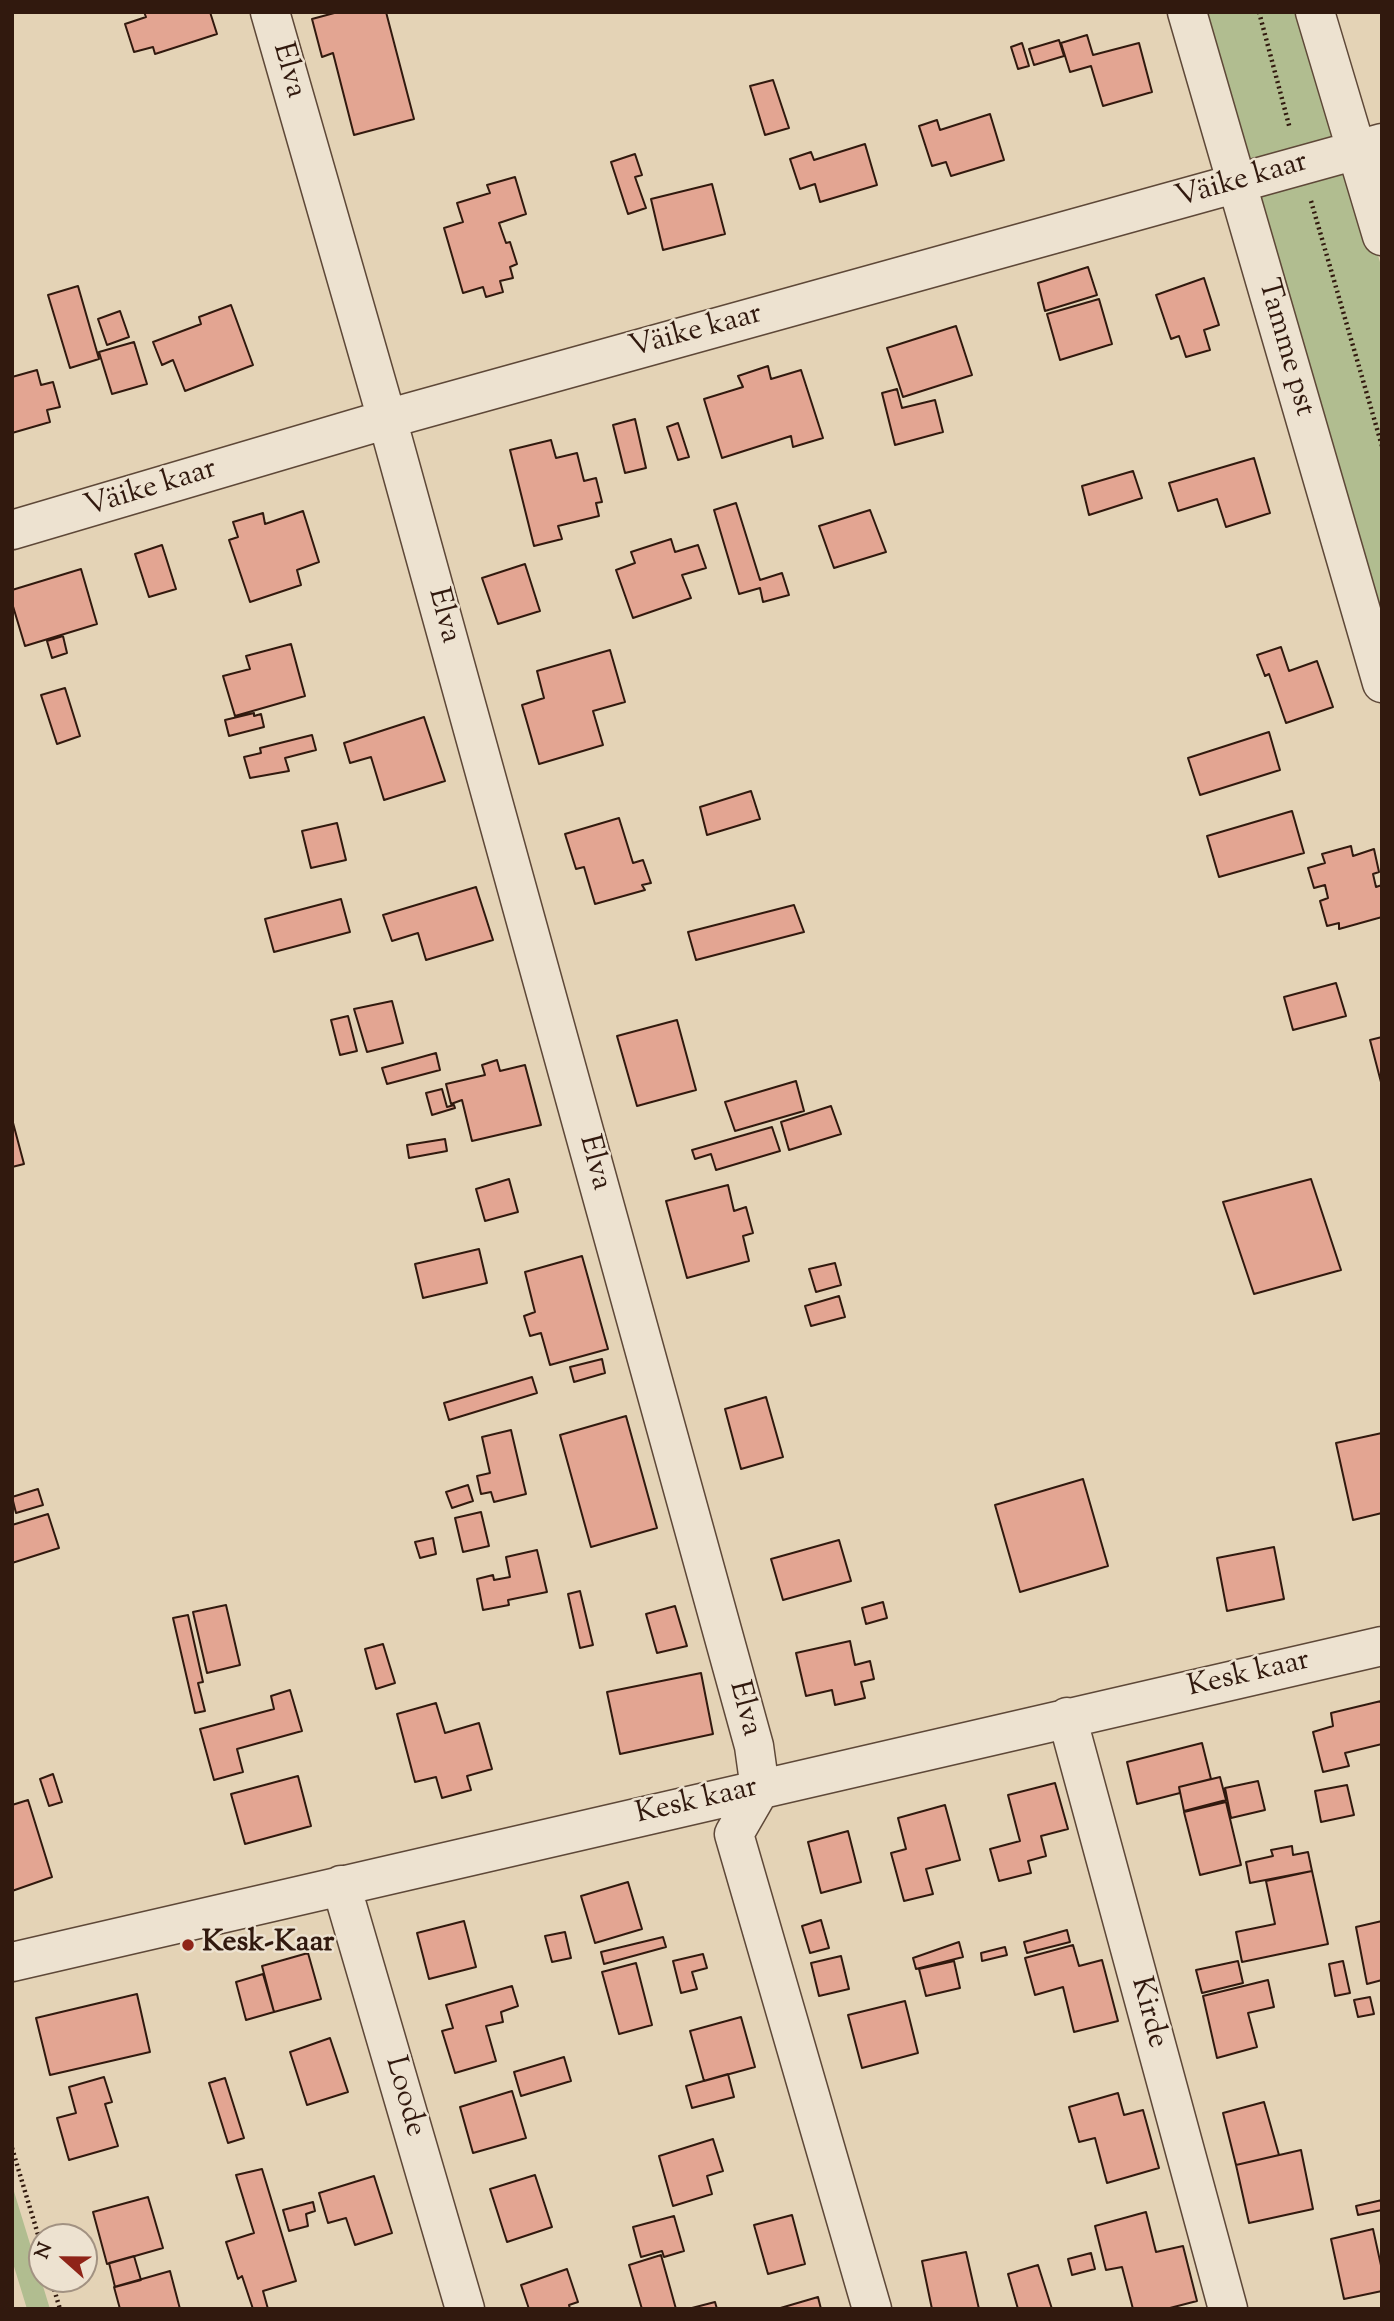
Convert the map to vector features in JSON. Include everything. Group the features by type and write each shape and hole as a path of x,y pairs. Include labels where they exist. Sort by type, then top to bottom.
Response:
{"street":[{"name":"Elva","path":"270,12 387,419 754,1746 760,1789"},
{"name":"Tamme pst","path":"1187,12 1382,683"},
{"path":"1315,12 1369,146 1382,236"},
{"name":"Väike kaar","path":"12,530 387,419 1369,146"},
{"name":"Kesk kaar","path":"12,1962 1382,1646"},
{"name":"Kirde","path":"1067,1717 1228,2309"},
{"path":"760,1789 734,1833 872,2309"},
{"name":"Loode","path":"341,1885 465,2309"}],"path":[{"path":"1259,12 1300,166 1382,446"},
{"path":"12,2148 34,2223"}],"green space":[{"path":"1193,12 1307,12 1382,269 1382,661"},
{"path":"12,2185 28,2237 28,2293 45,2293 50,2309 27,2309 12,2260"}],"building":[{"path":"144,12 210,12 217,34 155,54 153,47 134,52 125,24 146,17"},
{"path":"338,12 386,12 414,119 354,135 333,53 322,57 312,19"},
{"path":"1087,35 1093,55 1139,43 1152,92 1103,106 1091,66 1070,72 1061,43"},
{"path":"1059,40 1064,56 1034,65 1029,49"},
{"path":"1022,43 1029,66 1018,69 1011,47"},
{"path":"773,80 789,128 765,135 750,86"},
{"path":"990,114 1004,160 951,176 946,162 932,166 919,126 937,120 940,130"},
{"path":"865,144 877,185 820,202 815,184 800,189 790,159 811,152 814,160"},
{"path":"635,154 642,175 635,177 646,208 628,214 611,162"},
{"path":"515,177 526,214 499,223 506,243 510,242 517,264 510,267 513,278 500,281 503,292 486,297 483,287 463,293 444,228 463,222 457,203 490,193 487,185"},
{"path":"712,184 725,234 663,250 651,199"},
{"path":"1088,267 1097,295 1045,311 1038,283"},
{"path":"1204,278 1219,325 1204,330 1210,350 1186,357 1179,336 1171,339 1156,295"},
{"path":"78,286 99,359 70,368 48,295"},
{"path":"1099,299 1112,344 1060,360 1047,314"},
{"path":"231,305 253,365 185,391 173,360 162,365 153,342 201,324 199,317"},
{"path":"120,311 129,337 107,345 98,319"},
{"path":"956,326 972,375 903,397 887,348"},
{"path":"134,342 147,384 112,394 99,352"},
{"path":"768,366 771,379 801,370 823,438 793,447 791,436 722,458 704,399 743,387 738,376"},
{"path":"37,370 41,385 53,382 60,407 47,410 50,422 12,433 12,377"},
{"path":"897,389 902,408 935,400 943,432 895,445 882,393"},
{"path":"635,419 646,468 625,473 613,425"},
{"path":"678,423 689,457 678,460 667,427"},
{"path":"551,440 556,458 577,453 584,481 596,478 602,502 596,503 599,516 558,526 562,539 534,546 510,450"},
{"path":"1254,458 1270,513 1226,527 1217,499 1178,511 1169,483"},
{"path":"1133,471 1142,498 1089,515 1082,486"},
{"path":"736,503 760,580 782,573 789,595 763,602 760,588 739,594 714,510"},
{"path":"870,510 886,552 834,568 819,526"},
{"path":"303,511 319,562 297,570 301,585 250,602 229,540 238,537 233,522 263,513 265,524"},
{"path":"671,539 675,552 698,545 706,568 682,575 691,598 633,618 616,570 635,563 631,552"},
{"path":"162,545 176,589 149,597 135,554"},
{"path":"525,564 540,611 498,624 482,578"},
{"path":"81,569 97,624 25,646 12,603 12,590"},
{"path":"63,636 67,653 52,658 47,641"},
{"path":"291,644 305,696 235,716 223,676 250,669 246,656"},
{"path":"1281,647 1289,671 1317,661 1333,707 1286,723 1269,674 1265,676 1257,655"},
{"path":"610,650 625,702 593,711 603,745 539,764 522,705 544,698 537,671"},
{"path":"65,688 80,736 57,744 41,695"},
{"path":"254,713 254,716 261,714 264,727 229,736 225,720"},
{"path":"424,717 445,781 384,800 371,757 350,763 344,743"},
{"path":"1269,732 1280,770 1200,795 1188,758"},
{"path":"312,735 316,750 285,758 289,771 250,778 244,757 261,753 260,748"},
{"path":"751,791 760,819 707,835 700,807"},
{"path":"1292,811 1304,853 1219,877 1207,836"},
{"path":"619,818 633,863 643,860 651,883 642,885 645,890 595,904 584,867 576,869 565,834"},
{"path":"337,823 346,860 311,868 302,831"},
{"path":"1351,846 1353,856 1374,849 1379,872 1373,874 1376,887 1382,885 1382,917 1339,929 1339,923 1327,926 1320,901 1328,898 1325,885 1314,888 1308,868 1325,863 1322,854"},
{"path":"476,887 493,940 426,960 418,933 392,941 383,915"},
{"path":"341,899 350,932 274,952 265,919"},
{"path":"794,905 804,932 696,960 688,932"},
{"path":"1336,983 1346,1016 1293,1030 1284,997"},
{"path":"392,1001 403,1043 367,1052 354,1009"},
{"path":"348,1016 357,1051 340,1055 331,1020"},
{"path":"677,1020 696,1090 637,1106 617,1036"},
{"path":"1382,1037 1382,1086 1370,1040"},
{"path":"436,1053 440,1070 387,1084 382,1068"},
{"path":"497,1060 500,1071 525,1065 541,1125 472,1141 462,1100 451,1104 446,1084 485,1075 482,1065"},
{"path":"796,1081 804,1111 735,1131 725,1102"},
{"path":"442,1089 447,1107 454,1105 455,1108 432,1115 426,1093"},
{"path":"831,1106 841,1134 789,1150 781,1122"},
{"path":"12,1119 24,1164 12,1167"},
{"path":"772,1127 780,1151 716,1170 711,1154 695,1159 692,1150"},
{"path":"445,1139 447,1151 409,1158 407,1145"},
{"path":"509,1179 518,1212 485,1221 476,1189"},
{"path":"1311,1179 1341,1270 1254,1294 1223,1202"},
{"path":"728,1185 734,1211 746,1207 753,1233 743,1236 749,1261 687,1278 666,1201"},
{"path":"479,1249 487,1283 423,1298 415,1264"},
{"path":"582,1256 608,1349 550,1365 541,1333 530,1336 524,1316 535,1312 525,1272"},
{"path":"835,1263 841,1285 816,1292 809,1269"},
{"path":"839,1296 845,1317 811,1326 805,1306"},
{"path":"602,1359 605,1373 574,1382 570,1367"},
{"path":"532,1377 537,1393 449,1420 444,1403"},
{"path":"766,1397 783,1457 741,1469 725,1409"},
{"path":"626,1416 657,1528 591,1547 560,1435"},
{"path":"511,1430 526,1494 494,1502 491,1492 481,1494 477,1476 490,1473 482,1437"},
{"path":"1382,1433 1382,1513 1353,1520 1336,1443"},
{"path":"1083,1479 1108,1566 1020,1592 995,1505"},
{"path":"468,1485 473,1501 452,1508 446,1492"},
{"path":"38,1489 43,1505 16,1513 12,1497"},
{"path":"481,1512 489,1546 463,1552 455,1518"},
{"path":"48,1514 59,1548 12,1563 12,1525"},
{"path":"433,1538 436,1554 420,1558 415,1542"},
{"path":"839,1540 851,1581 783,1600 771,1559"},
{"path":"1274,1547 1284,1599 1227,1611 1217,1558"},
{"path":"537,1550 547,1592 508,1600 509,1605 483,1610 477,1579 493,1575 494,1580 510,1577 506,1557"},
{"path":"580,1591 593,1645 580,1648 568,1594"},
{"path":"883,1602 887,1618 866,1624 862,1608"},
{"path":"226,1605 240,1665 207,1673 193,1612"},
{"path":"675,1606 687,1646 657,1653 646,1614"},
{"path":"188,1615 203,1682 198,1683 205,1711 195,1713 173,1618"},
{"path":"850,1641 855,1665 870,1661 874,1679 861,1682 865,1698 835,1705 832,1690 806,1696 796,1653"},
{"path":"383,1644 395,1683 376,1689 365,1649"},
{"path":"701,1673 713,1734 620,1754 607,1692"},
{"path":"290,1690 302,1731 237,1749 243,1772 214,1780 200,1729 274,1709 271,1696"},
{"path":"1381,1701 1382,1744 1345,1753 1349,1766 1323,1772 1313,1732 1333,1726 1331,1713"},
{"path":"436,1703 445,1733 479,1723 492,1769 467,1776 471,1790 442,1798 436,1777 415,1782 397,1714"},
{"path":"1202,1743 1211,1779 1179,1787 1180,1793 1137,1804 1127,1762"},
{"path":"53,1774 62,1802 49,1806 40,1779"},
{"path":"298,1776 311,1826 245,1844 231,1794"},
{"path":"1220,1777 1226,1800 1184,1811 1179,1787"},
{"path":"1258,1781 1265,1810 1231,1818 1225,1788"},
{"path":"1055,1783 1068,1829 1041,1836 1046,1856 1028,1861 1031,1873 999,1881 990,1849 1020,1841 1008,1795"},
{"path":"1347,1785 1354,1815 1321,1822 1315,1791"},
{"path":"28,1800 52,1877 12,1891 12,1805"},
{"path":"1226,1802 1241,1865 1200,1875 1184,1812"},
{"path":"945,1805 960,1860 926,1869 933,1894 904,1901 891,1853 906,1849 898,1818"},
{"path":"848,1831 861,1882 821,1893 808,1842"},
{"path":"1292,1846 1293,1855 1308,1852 1312,1871 1250,1883 1246,1862 1273,1856 1271,1850"},
{"path":"1312,1871 1328,1944 1242,1962 1236,1932 1275,1924 1266,1881"},
{"path":"628,1882 642,1929 595,1943 581,1896"},
{"path":"821,1920 829,1948 810,1953 802,1926"},
{"path":"464,1921 476,1967 429,1979 417,1933"},
{"path":"1382,1921 1382,1980 1367,1984 1356,1927"},
{"path":"1067,1930 1070,1942 1027,1953 1024,1942"},
{"path":"565,1932 571,1958 552,1962 545,1936"},
{"path":"663,1937 666,1947 604,1964 601,1952"},
{"path":"959,1942 963,1957 916,1969 913,1958"},
{"path":"1073,1945 1079,1966 1102,1960 1118,2021 1074,2032 1063,1987 1035,1995 1025,1958"},
{"path":"1005,1947 1007,1955 982,1961 981,1953"},
{"path":"308,1953 321,1999 274,2012 262,1966"},
{"path":"703,1954 707,1968 692,1972 697,1989 681,1993 673,1961"},
{"path":"841,1956 849,1989 819,1996 811,1963"},
{"path":"954,1961 960,1988 926,1996 919,1969"},
{"path":"1238,1961 1243,1983 1202,1993 1196,1970"},
{"path":"1343,1961 1350,1993 1335,1996 1329,1964"},
{"path":"636,1963 652,2025 619,2034 602,1972"},
{"path":"263,1974 274,2012 246,2020 236,1982"},
{"path":"1268,1980 1274,2007 1248,2013 1257,2047 1217,2058 1203,1996"},
{"path":"512,1986 518,2006 501,2012 503,2022 486,2026 496,2061 455,2073 442,2031 453,2028 446,2005"},
{"path":"137,1994 150,2052 50,2075 36,2018"},
{"path":"1370,1997 1374,2014 1358,2017 1354,2000"},
{"path":"905,2001 918,2053 862,2068 848,2015"},
{"path":"741,2017 755,2067 704,2081 690,2031"},
{"path":"330,2038 348,2092 307,2105 290,2052"},
{"path":"564,2057 571,2081 521,2096 514,2072"},
{"path":"728,2074 734,2097 692,2108 686,2086"},
{"path":"104,2077 112,2102 105,2104 118,2146 69,2160 57,2118 76,2113 69,2087"},
{"path":"225,2078 244,2138 228,2143 209,2083"},
{"path":"512,2091 526,2138 473,2153 460,2107"},
{"path":"1118,2093 1124,2115 1143,2110 1159,2168 1107,2183 1095,2138 1079,2142 1069,2107"},
{"path":"1264,2102 1279,2155 1236,2165 1223,2113"},
{"path":"713,2139 723,2171 707,2176 712,2194 673,2206 659,2156"},
{"path":"1301,2150 1313,2209 1249,2223 1236,2165"},
{"path":"262,2169 296,2281 263,2291 268,2309 253,2309 242,2276 238,2279 226,2242 254,2233 236,2175"},
{"path":"535,2175 552,2227 507,2242 490,2189"},
{"path":"374,2176 392,2233 355,2245 346,2218 328,2223 319,2193"},
{"path":"148,2197 163,2248 107,2264 93,2212"},
{"path":"1382,2200 1382,2210 1358,2215 1356,2206"},
{"path":"313,2202 315,2211 306,2214 308,2226 289,2231 283,2210"},
{"path":"1146,2212 1156,2252 1183,2246 1197,2301 1166,2309 1133,2309 1122,2267 1106,2270 1095,2226"},
{"path":"792,2215 805,2264 768,2274 754,2225"},
{"path":"674,2216 684,2251 664,2257 662,2251 641,2257 633,2227"},
{"path":"1373,2229 1382,2270 1382,2291 1344,2299 1331,2239"},
{"path":"966,2252 979,2309 932,2309 922,2261"},
{"path":"1091,2253 1095,2269 1072,2275 1068,2259"},
{"path":"661,2255 676,2309 642,2309 629,2265"},
{"path":"134,2256 141,2280 115,2287 109,2263"},
{"path":"1038,2265 1052,2309 1018,2309 1008,2274"},
{"path":"567,2269 578,2302 569,2305 570,2309 529,2309 521,2285"},
{"path":"170,2271 180,2309 120,2309 114,2287"},
{"path":"818,2297 821,2309 777,2309"},
{"path":"715,2302 717,2309 688,2309"}],"place":[{"name":"Kesk-Kaar","path":"188,1945"}]}
